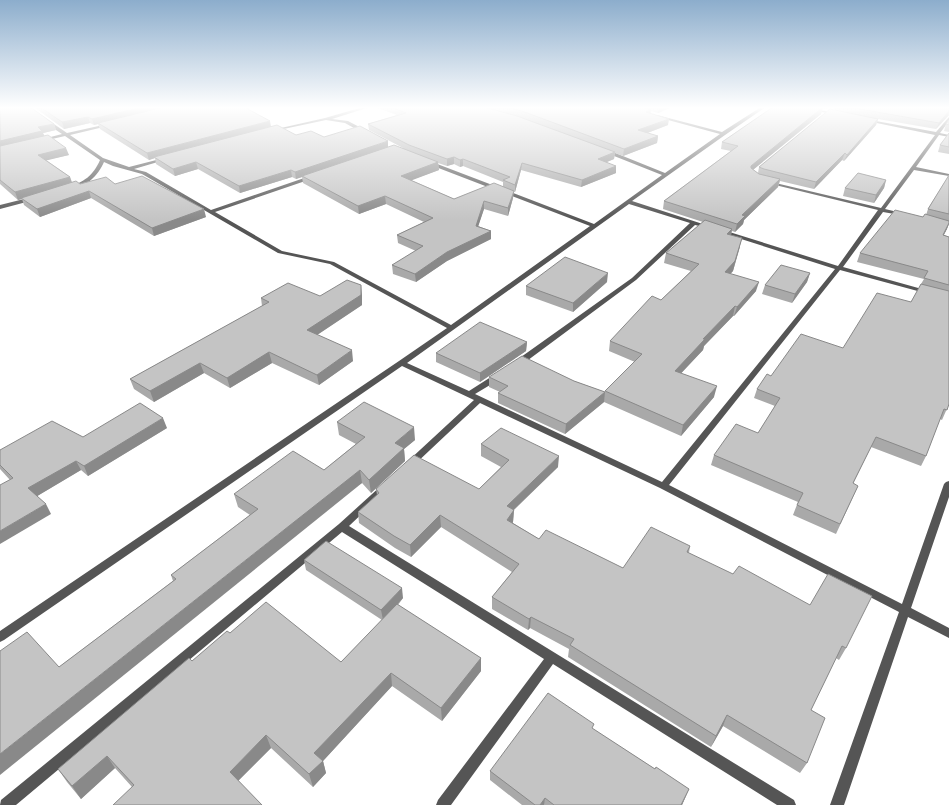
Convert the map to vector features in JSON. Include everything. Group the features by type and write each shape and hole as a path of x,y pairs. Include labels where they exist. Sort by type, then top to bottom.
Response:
{"street":[{"path":"81,145 102,160 115,165 144,172 280,252 332,263 452,328"},
{"path":"0,637 402,363 708,145"},
{"path":"663,486 839,268 930,145"},
{"path":"603,150 666,175"},
{"path":"130,168 172,157"},
{"path":"64,190 90,179 98,173 102,160"},
{"path":"427,162 595,226"},
{"path":"913,168 949,176"},
{"path":"210,212 314,176"},
{"path":"760,179 912,217"},
{"path":"0,207 36,198"},
{"path":"629,202 839,268 934,294"},
{"path":"6,805 342,526 397,476 474,397 510,368 634,279 694,223"},
{"path":"402,363 663,486 949,633"},
{"path":"837,805 949,484"},
{"path":"342,526 551,658 789,805"},
{"path":"443,805 551,658"}],"building":[{"path":"6,145 61,145 66,148 38,155 70,177 15,192 0,180 0,146"},
{"path":"133,145 179,145 147,153"},
{"path":"202,145 377,145 295,172 291,170 239,186 196,162 173,169 154,157"},
{"path":"394,145 438,162 401,176 454,199 494,183 514,191 508,208 484,201 476,226 491,231 447,252 415,274 392,265 423,246 397,235 433,218 385,196 358,206 302,176"},
{"path":"409,145 595,145 615,152 598,159 616,166 582,180 522,163 515,185 503,180 510,177 463,159 460,160 454,157 447,159"},
{"path":"612,145 636,145 624,149"},
{"path":"732,145 777,145 751,166 751,168 759,174 780,179 742,215 745,216 737,224 664,201 738,146"},
{"path":"786,145 856,145 847,155 845,153 816,182 759,167"},
{"path":"940,145 949,145 949,147"},
{"path":"858,173 886,180 876,195 845,188"},
{"path":"949,175 949,214 928,209"},
{"path":"142,176 204,209 152,228 89,191 37,209 21,198 76,181 80,184 106,177 115,184"},
{"path":"895,210 923,217 925,214 949,221 943,235 949,237 949,285 924,278 928,271 860,253"},
{"path":"705,220 732,229 727,234 742,238 735,261 725,272 759,282 737,307 735,306 703,339 705,339 675,371 717,386 683,425 605,391 642,354 610,341 652,296 661,300 699,264 666,253"},
{"path":"565,257 608,273 573,303 526,286"},
{"path":"781,265 810,273 795,294 765,285"},
{"path":"347,280 361,285 361,295 307,330 352,350 317,375 269,352 227,378 200,363 150,391 130,379 269,302 261,298 288,283 320,296"},
{"path":"921,284 949,291 949,404 947,410 944,409 926,456 876,437 853,483 858,486 840,524 797,505 803,493 714,455 736,424 758,433 780,398 757,389 767,374 771,376 801,334 843,348 877,293 911,302"},
{"path":"480,322 527,342 480,373 436,353"},
{"path":"522,356 574,381 605,392 566,424 498,393 508,386 489,377"},
{"path":"364,402 414,427 395,443 404,448 369,480 360,470 0,754 0,651 27,632 59,667 176,579 171,575 258,509 234,494 293,451 324,470 365,437 337,422"},
{"path":"140,403 163,418 84,466 76,461 28,488 46,504 0,531 0,485 13,478 0,465 0,450 52,421 83,437"},
{"path":"501,428 559,456 507,506 514,510 507,520 539,539 546,530 623,568 651,527 690,546 687,552 733,574 739,566 810,605 828,574 872,596 846,648 842,646 811,710 825,718 807,763 727,715 716,736 570,645 574,639 531,617 529,619 492,597 519,564 440,515 410,545 358,512 379,493 376,489 414,455 479,489 509,460 481,444"},
{"path":"326,541 402,588 381,610 304,560"},
{"path":"266,602 341,662 397,604 481,658 441,708 391,673 314,753 323,761 309,774 266,735 230,772 262,805 113,805 134,785 107,756 72,786 58,769 189,658 192,661 227,631 230,633"},
{"path":"548,693 594,724 592,728 689,789 681,805 554,805 545,798 540,805 535,805 490,771"}]}
